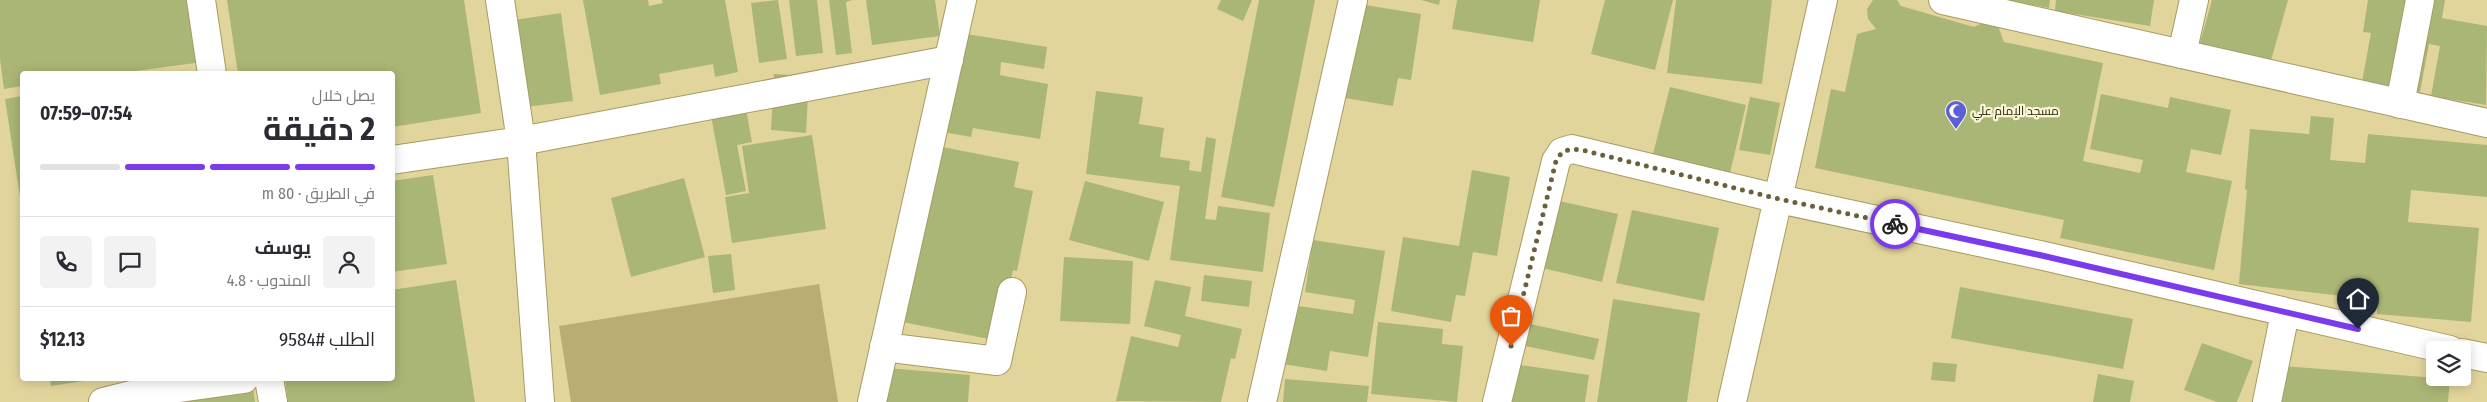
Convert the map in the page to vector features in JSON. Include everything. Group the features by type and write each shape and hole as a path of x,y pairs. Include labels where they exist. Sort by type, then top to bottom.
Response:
{"street":[{"path":"201,0 212,71"},
{"path":"500,0 521,141 540,402"},
{"path":"872,402 962,0"},
{"path":"1262,402 1353,0"},
{"path":"1732,402 1823,0"},
{"path":"1943,0 2487,123"},
{"path":"2182,54 2194,0"},
{"path":"2400,104 2420,0"},
{"path":"395,160 521,141 950,60"},
{"path":"1497,402 1556,161 1562,152 1572,149 1779,199 2044,256 2426,345"},
{"path":"884,347 997,362 1012,292"},
{"path":"2267,402 2285,313"},
{"path":"2471,355 2487,358"},
{"path":"103,402 135,394 229,381"},
{"path":"270,381 273,402"}],"shaded area":[{"path":"819,284 838,402 571,402 559,326"}],"building":[{"path":"0,0 209,0 217,60 136,71 20,71 20,86 4,89 0,59"},
{"path":"227,0 464,0 481,113 395,127 395,71 238,71"},
{"path":"583,0 648,0 649,6 663,3 662,0 725,0 738,72 715,77 713,64 659,74 661,84 600,95"},
{"path":"778,0 787,59 759,63 751,3"},
{"path":"789,0 817,0 823,53 796,56"},
{"path":"829,0 852,0 846,2 852,53 836,55"},
{"path":"866,0 935,0 940,36 872,45"},
{"path":"1221,0 1252,0 1243,21 1217,9"},
{"path":"1259,0 1315,0 1274,207 1221,197"},
{"path":"1421,0 1440,0 1439,5"},
{"path":"1457,0 1540,0 1533,42 1452,29"},
{"path":"1605,0 1673,0 1655,70 1591,54"},
{"path":"1676,0 1772,0 1762,84 1667,73"},
{"name":"مسجد الإمام علي","path":"1873,0 1897,0 1901,6 1974,27 1982,23 1998,26 2004,42 2103,63 2083,161 2140,173 2143,160 2090,149 2101,94 2168,108 2170,97 2231,110 2221,155 2191,149 2186,172 2232,181 2214,270 2060,238 2064,220 1815,168 1831,89 1845,92 1857,34 1876,29 1868,19 1867,9"},
{"path":"2006,0 2050,0 2049,8"},
{"path":"2056,0 2154,0 2150,26 2055,11"},
{"path":"2212,0 2288,0 2270,64 2200,43"},
{"path":"2368,0 2445,0 2442,18 2487,26 2486,105 2431,96 2440,46 2429,44 2420,92 2362,82 2371,33 2363,32"},
{"path":"1359,4 1421,14 1411,80 1398,78 1393,106 1345,98"},
{"path":"561,13 573,101 526,107 514,20"},
{"path":"954,32 1047,47 1044,69 1001,62 1000,75 1048,84 1040,139 973,128 971,137 938,131"},
{"path":"774,74 809,76 806,133 771,130"},
{"path":"1670,87 1746,105 1730,173 1653,154"},
{"path":"1096,91 1143,97 1139,124 1164,128 1160,157 1190,161 1189,170 1201,172 1206,137 1216,139 1205,219 1216,220 1218,206 1270,213 1263,272 1170,260 1180,186 1086,174"},
{"path":"743,93 752,142 737,145 746,191 726,195 708,100"},
{"path":"20,96 20,196 5,99"},
{"path":"1750,97 1780,103 1770,155 1739,150"},
{"path":"2311,116 2334,118 2330,160 2365,163 2368,134 2487,145 2487,197 2411,190 2408,222 2479,228 2471,322 2377,314 2378,300 2239,284 2250,129 2309,134"},
{"path":"812,135 826,229 732,243 725,197 749,193 742,146"},
{"path":"927,144 1019,162 1014,187 1033,191 1017,271 1013,270 999,341 892,320"},
{"path":"1472,170 1510,177 1497,256 1473,252 1465,296 1456,295 1451,322 1391,311 1403,237 1459,246"},
{"path":"433,175 447,264 395,272 395,181"},
{"path":"684,178 705,257 631,277 611,198"},
{"path":"1085,181 1164,202 1149,261 1069,240"},
{"path":"1550,199 1618,214 1602,282 1534,266"},
{"path":"1632,210 1719,228 1704,301 1616,283"},
{"path":"1313,240 1385,251 1368,357 1330,351 1327,371 1283,364 1292,305 1353,314 1355,300 1305,292"},
{"path":"731,254 735,290 713,293 708,256"},
{"path":"1064,257 1133,261 1130,324 1060,321"},
{"path":"1204,275 1252,281 1249,307 1201,301"},
{"path":"456,280 475,402 288,402 285,381 395,381 395,290"},
{"path":"1155,280 1191,287 1185,316 1242,329 1235,359 1231,358 1221,402 1116,401 1131,336 1178,347 1181,335 1144,326"},
{"path":"1960,287 2133,319 2123,369 1951,338"},
{"path":"1613,299 1700,313 1687,402 1597,402"},
{"path":"1378,322 1443,329 1442,344 1463,346 1457,402 1371,394"},
{"path":"1530,324 1599,339 1594,360 1525,346"},
{"path":"2202,343 2253,361 2237,402 2217,402 2184,390"},
{"path":"1933,362 1957,364 1955,382 1931,380"},
{"path":"1513,364 1589,375 1585,402 1507,402"},
{"path":"2284,366 2426,377 2426,386 2449,386 2448,402 2281,402"},
{"path":"876,367 970,375 968,402 873,402"},
{"path":"2098,374 2134,381 2130,402 2093,402"},
{"path":"1285,379 1369,386 1367,402 1283,402"},
{"path":"50,381 84,381 51,386"},
{"path":"253,388 255,402 171,402"}],"way so far":[{"path":"1511,346 1556,161 1562,152 1572,149 1582,150 1779,199 1895,224"}],"place":[{"name":"مسجد الإمام علي","path":"1956,130"}],"route":[{"path":"1895,224 2044,256 2358,329"}]}
